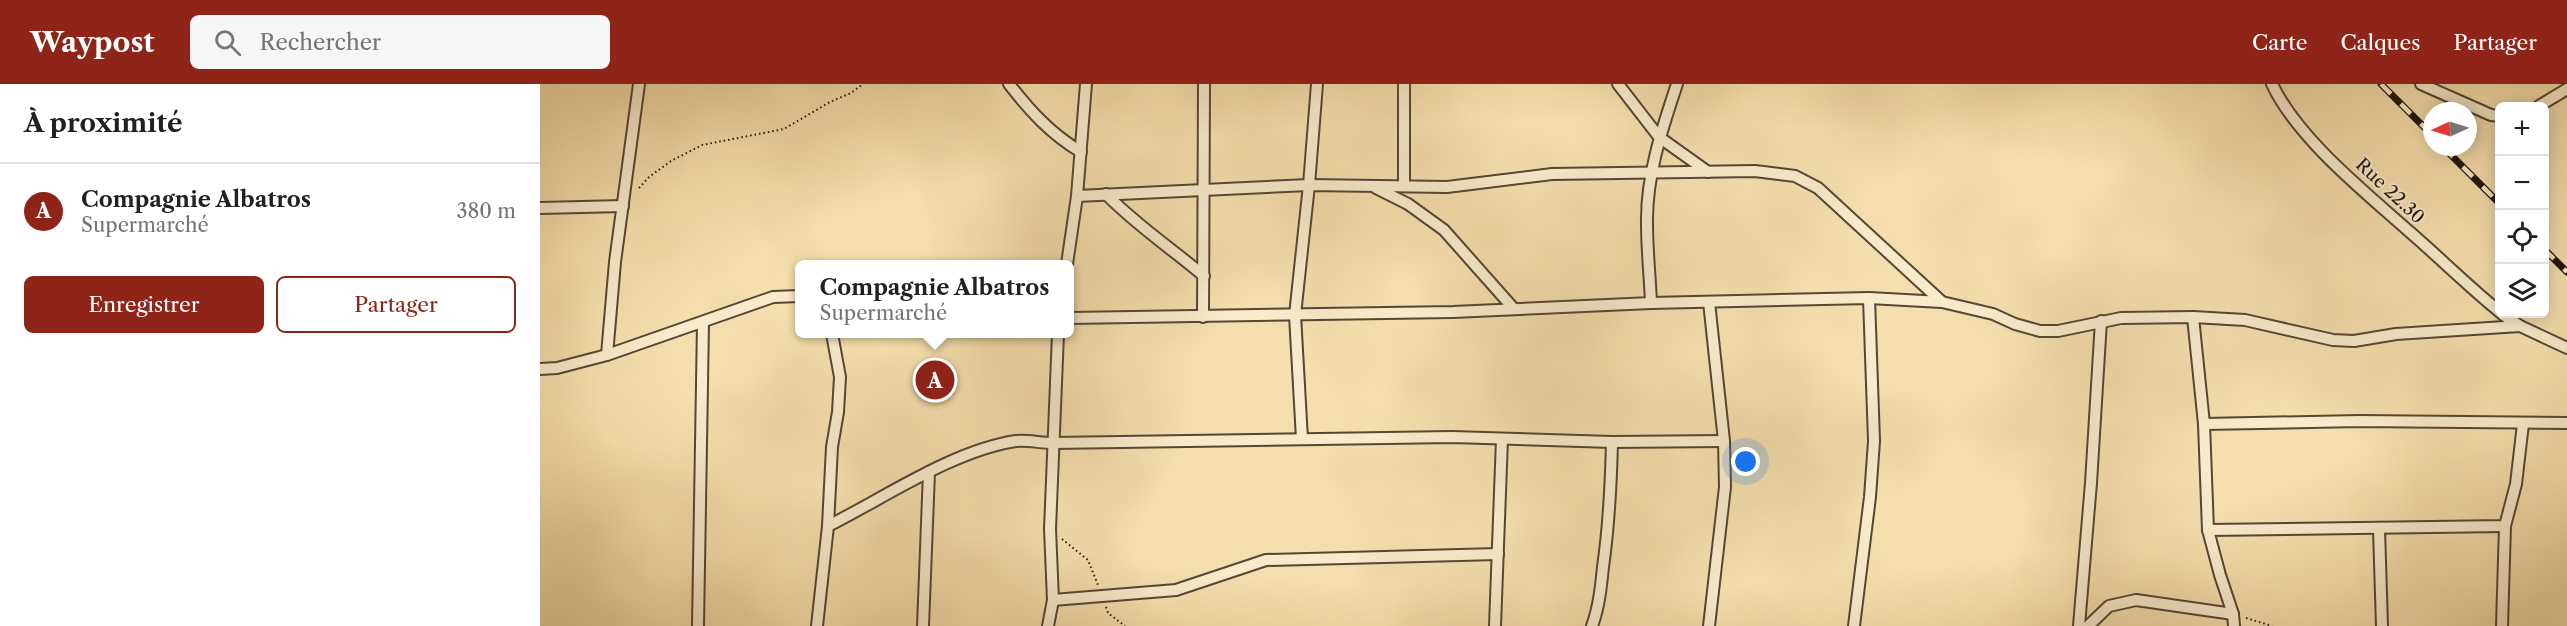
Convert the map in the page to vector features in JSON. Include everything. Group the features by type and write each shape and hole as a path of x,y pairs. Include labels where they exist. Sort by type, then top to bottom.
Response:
{"street":[{"path":"607,355 639,84"},
{"path":"1009,84 1058,139 1081,152"},
{"path":"1068,260 1077,196 1086,84"},
{"path":"1203,317 1204,84"},
{"path":"1302,439 1294,315 1309,185 1317,84"},
{"path":"1404,84 1404,186"},
{"path":"1618,84 1659,137 1708,172"},
{"path":"1651,303 1647,223 1659,137 1677,84"},
{"name":"Rue 22.30","path":"2272,84 2288,114 2303,132 2495,309"},
{"path":"2421,84 2495,116"},
{"path":"2546,102 2567,89"},
{"path":"1077,196 1309,185 1471,186 1552,174 1755,171 1795,176 1818,188 1942,302"},
{"path":"1374,187 1408,204 1444,230 1514,309"},
{"path":"1106,194 1131,220 1172,249 1204,276"},
{"path":"540,207 623,206"},
{"path":"540,369 557,368 607,355 773,297 795,296"},
{"path":"1854,626 1870,497 1874,441 1869,298"},
{"path":"1074,318 1294,315 1869,298 1942,302 1993,314 2015,324 2040,331 2058,331 2121,318 2193,317 2245,320 2333,340 2354,341 2396,334 2520,326"},
{"path":"1709,302 1724,441 1725,487 1709,626"},
{"path":"2193,317 2204,424 2208,530 2233,614 2234,626"},
{"name":"Rue 22.30","path":"2508,318 2567,348"},
{"path":"2079,626 2101,321"},
{"path":"698,626 703,323"},
{"path":"817,626 840,377 833,338"},
{"path":"1048,626 1053,600 1050,529 1058,338"},
{"path":"2204,424 2359,421 2567,423"},
{"path":"2502,626 2505,526 2516,483 2523,424"},
{"path":"828,526 929,472 995,446 1018,441 1053,443 1502,439 1612,442 1724,441"},
{"path":"1495,626 1502,439"},
{"path":"1592,626 1597,611 1606,542 1611,492 1612,442"},
{"path":"923,626 929,472"},
{"path":"2208,530 2505,526"},
{"path":"2379,529 2382,626"},
{"path":"1053,600 1176,590 1266,560 1498,554"},
{"path":"2088,626 2109,606 2136,600 2233,614"}],"path":[{"path":"623,206 649,177 692,151 702,146 784,129 863,84"},
{"path":"1050,529 1088,560 1108,613 1125,626"},
{"path":"2233,614 2272,626"}],"railway":[{"path":"2381,84 2423,126"},
{"path":"2452,156 2495,199"},
{"path":"2549,254 2567,272"}],"place":[{"name":"Compagnie Albatros","path":"935,380"}]}
